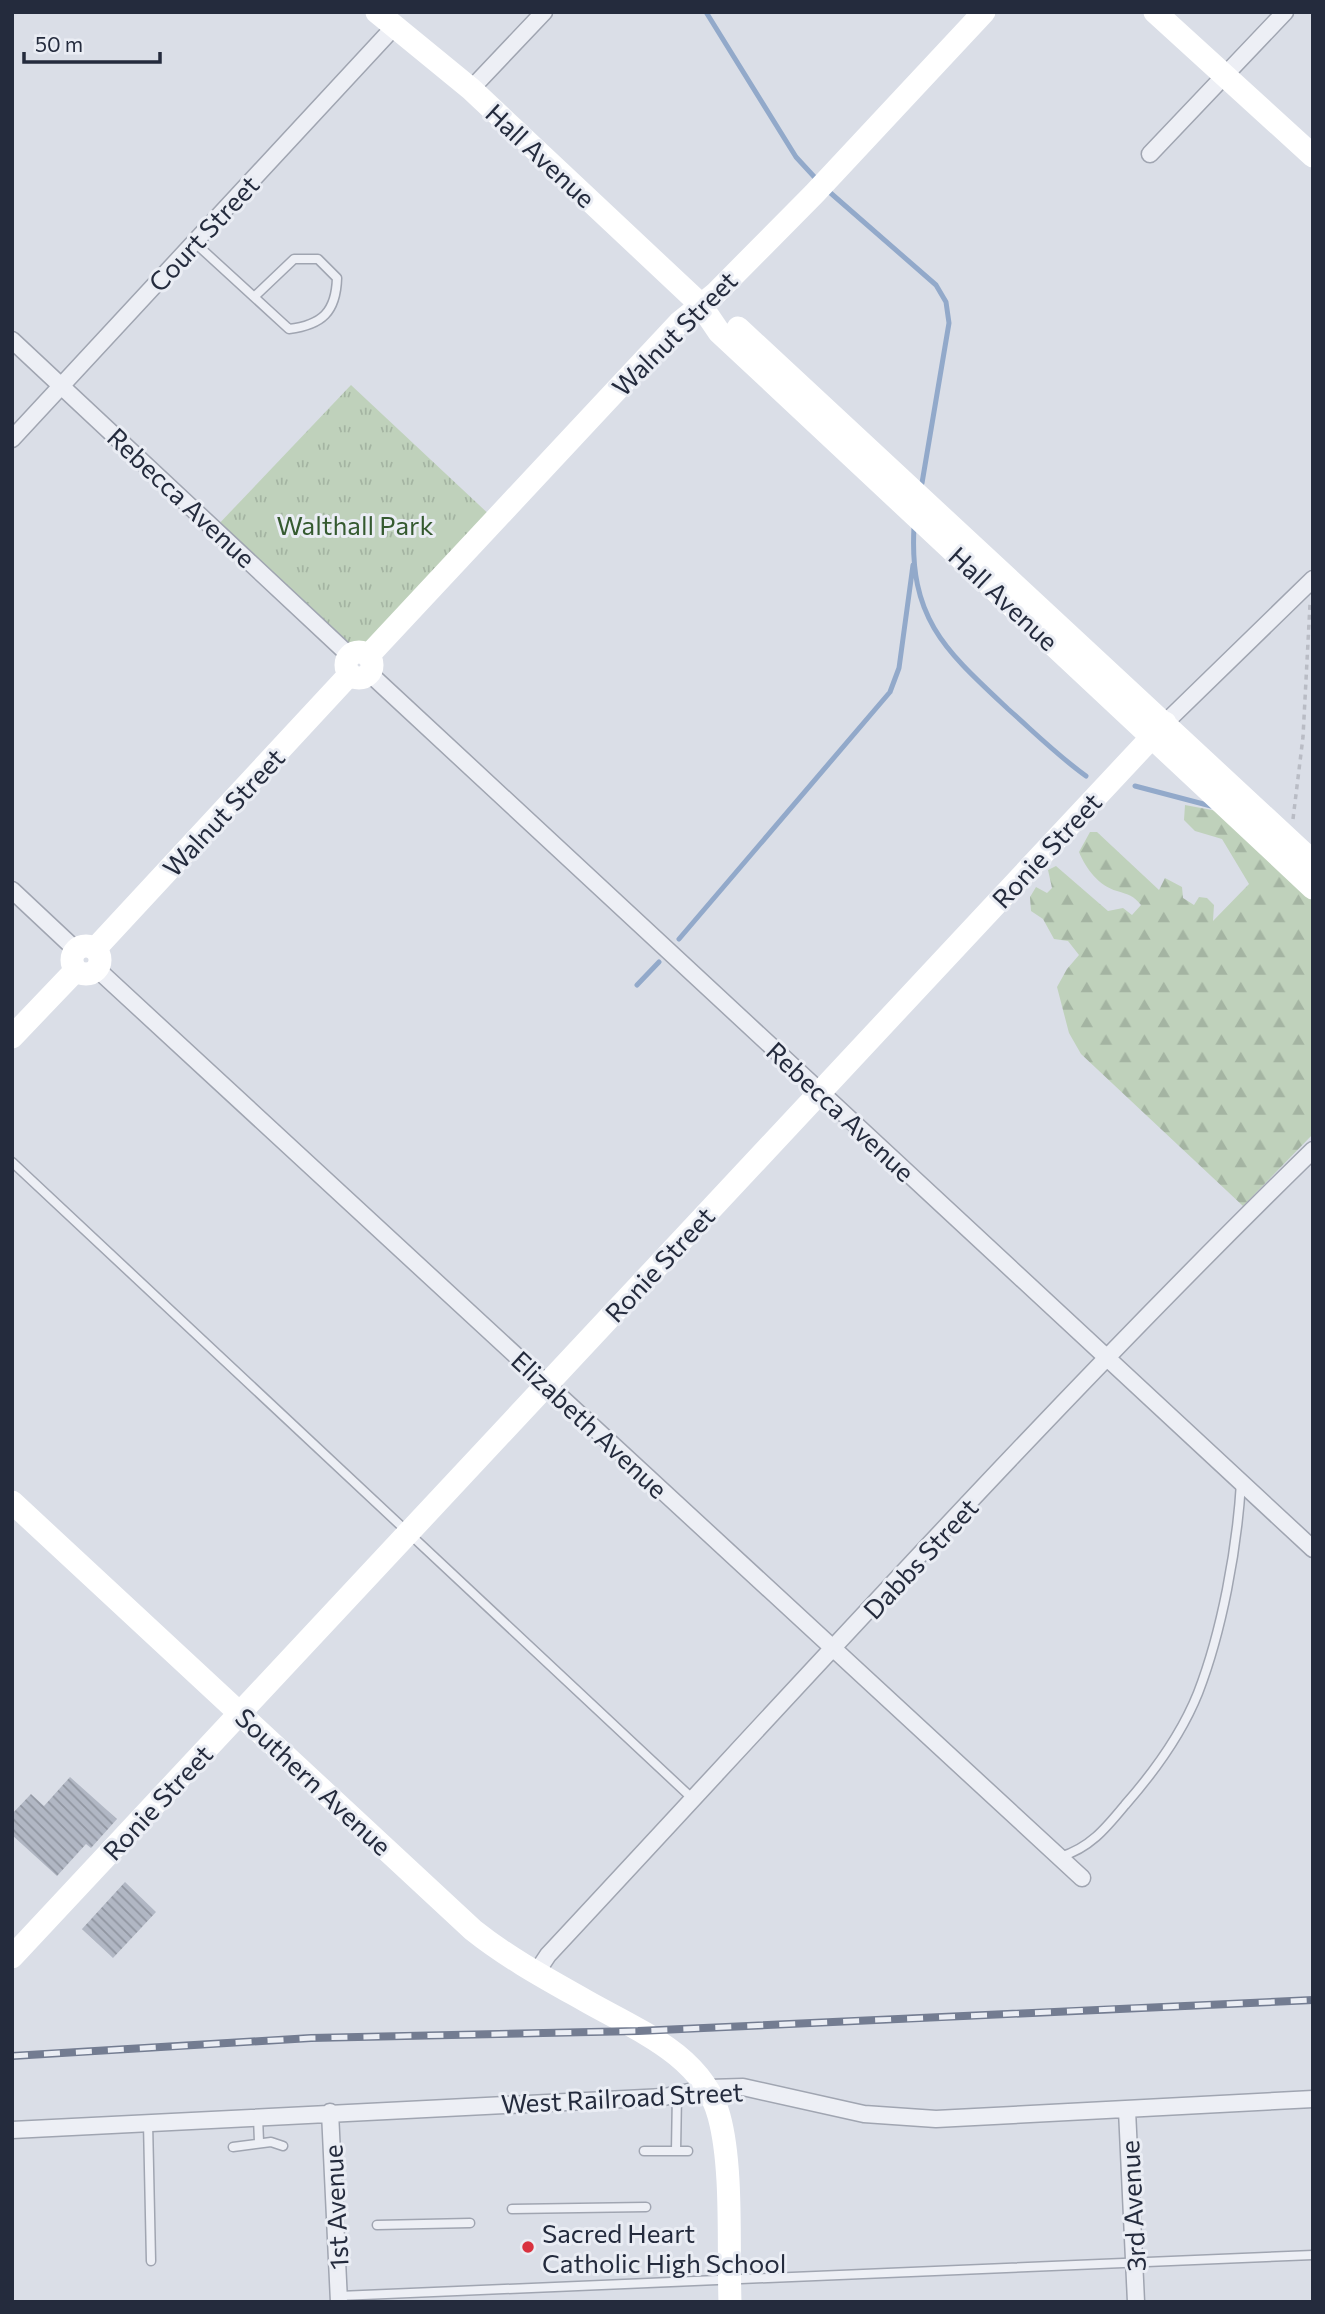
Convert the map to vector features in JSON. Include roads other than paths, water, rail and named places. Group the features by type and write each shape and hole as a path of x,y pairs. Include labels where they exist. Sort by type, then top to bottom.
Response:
{"street":[{"path":"471,89 544,12"},
{"name":"Walnut Street","path":"12,1037 700,304 715,294 814,194 984,12"},
{"path":"1155,12 1313,156"},
{"path":"1150,154 1285,12"},
{"name":"Hall Avenue","path":"385,20 471,89 700,304 730,321 1158,730 1313,888"},
{"name":"Court Street","path":"12,439 194,242 385,20"},
{"name":"Rebecca Avenue","path":"12,340 1313,1549"},
{"name":"Ronie Street","path":"12,1956 1158,730 1312,580"},
{"name":"Hall Avenue","path":"1158,730 1313,862"},
{"name":"Elizabeth Avenue","path":"12,890 1082,1878"},
{"name":"Dabbs Street","path":"536,1973 548,1955 833,1649 1108,1358 1313,1150"},
{"name":"Southern Avenue","path":"12,1502 473,1930 503,1953 680,2058 709,2088"},
{"name":"West Railroad Street","path":"12,2130 677,2094 709,2088 743,2087 864,2114 936,2119 1313,2099"},
{"path":"709,2088 723,2136 730,2302"},
{"name":"3rd Avenue","path":"1127,2110 1136,2302"},
{"name":"1st Avenue","path":"330,2112 339,2299"}],"lane":[{"path":"194,242 254,297 289,329 311,326 328,312 336,298 337,278 318,259 294,259 254,297"},
{"path":"12,1162 694,1800"},
{"path":"1059,1857 1080,1850 1096,1839 1160,1761 1187,1716 1198,1693 1218,1627 1240,1512 1241,1483"},
{"path":"676,2151 677,2094"},
{"path":"258,2116 259,2142"},
{"path":"148,2122 151,2261"},
{"path":"233,2147 259,2142 283,2146"},
{"path":"644,2151 688,2151"},
{"path":"512,2209 646,2207"},
{"path":"377,2225 470,2223"},
{"path":"339,2299 729,2278 1313,2255"}],"waterway":[{"path":"706,12 796,157 819,182"},
{"path":"826,189 936,285 946,302 949,323 922,483"},
{"path":"914,527 914,559 918,586 925,609 949,650 986,688 1086,776"},
{"path":"679,939 890,692 899,668 913,565"},
{"path":"1135,786 1211,806"},
{"path":"637,985 659,962"}],"railway":[{"path":"12,2056 311,2038 638,2031 1313,2000"}],"place":[{"name":"Sacred Heart Catholic High School","path":"528,2247"}],"park label":[{"name":"Walthall Park","path":"355,524"}]}
